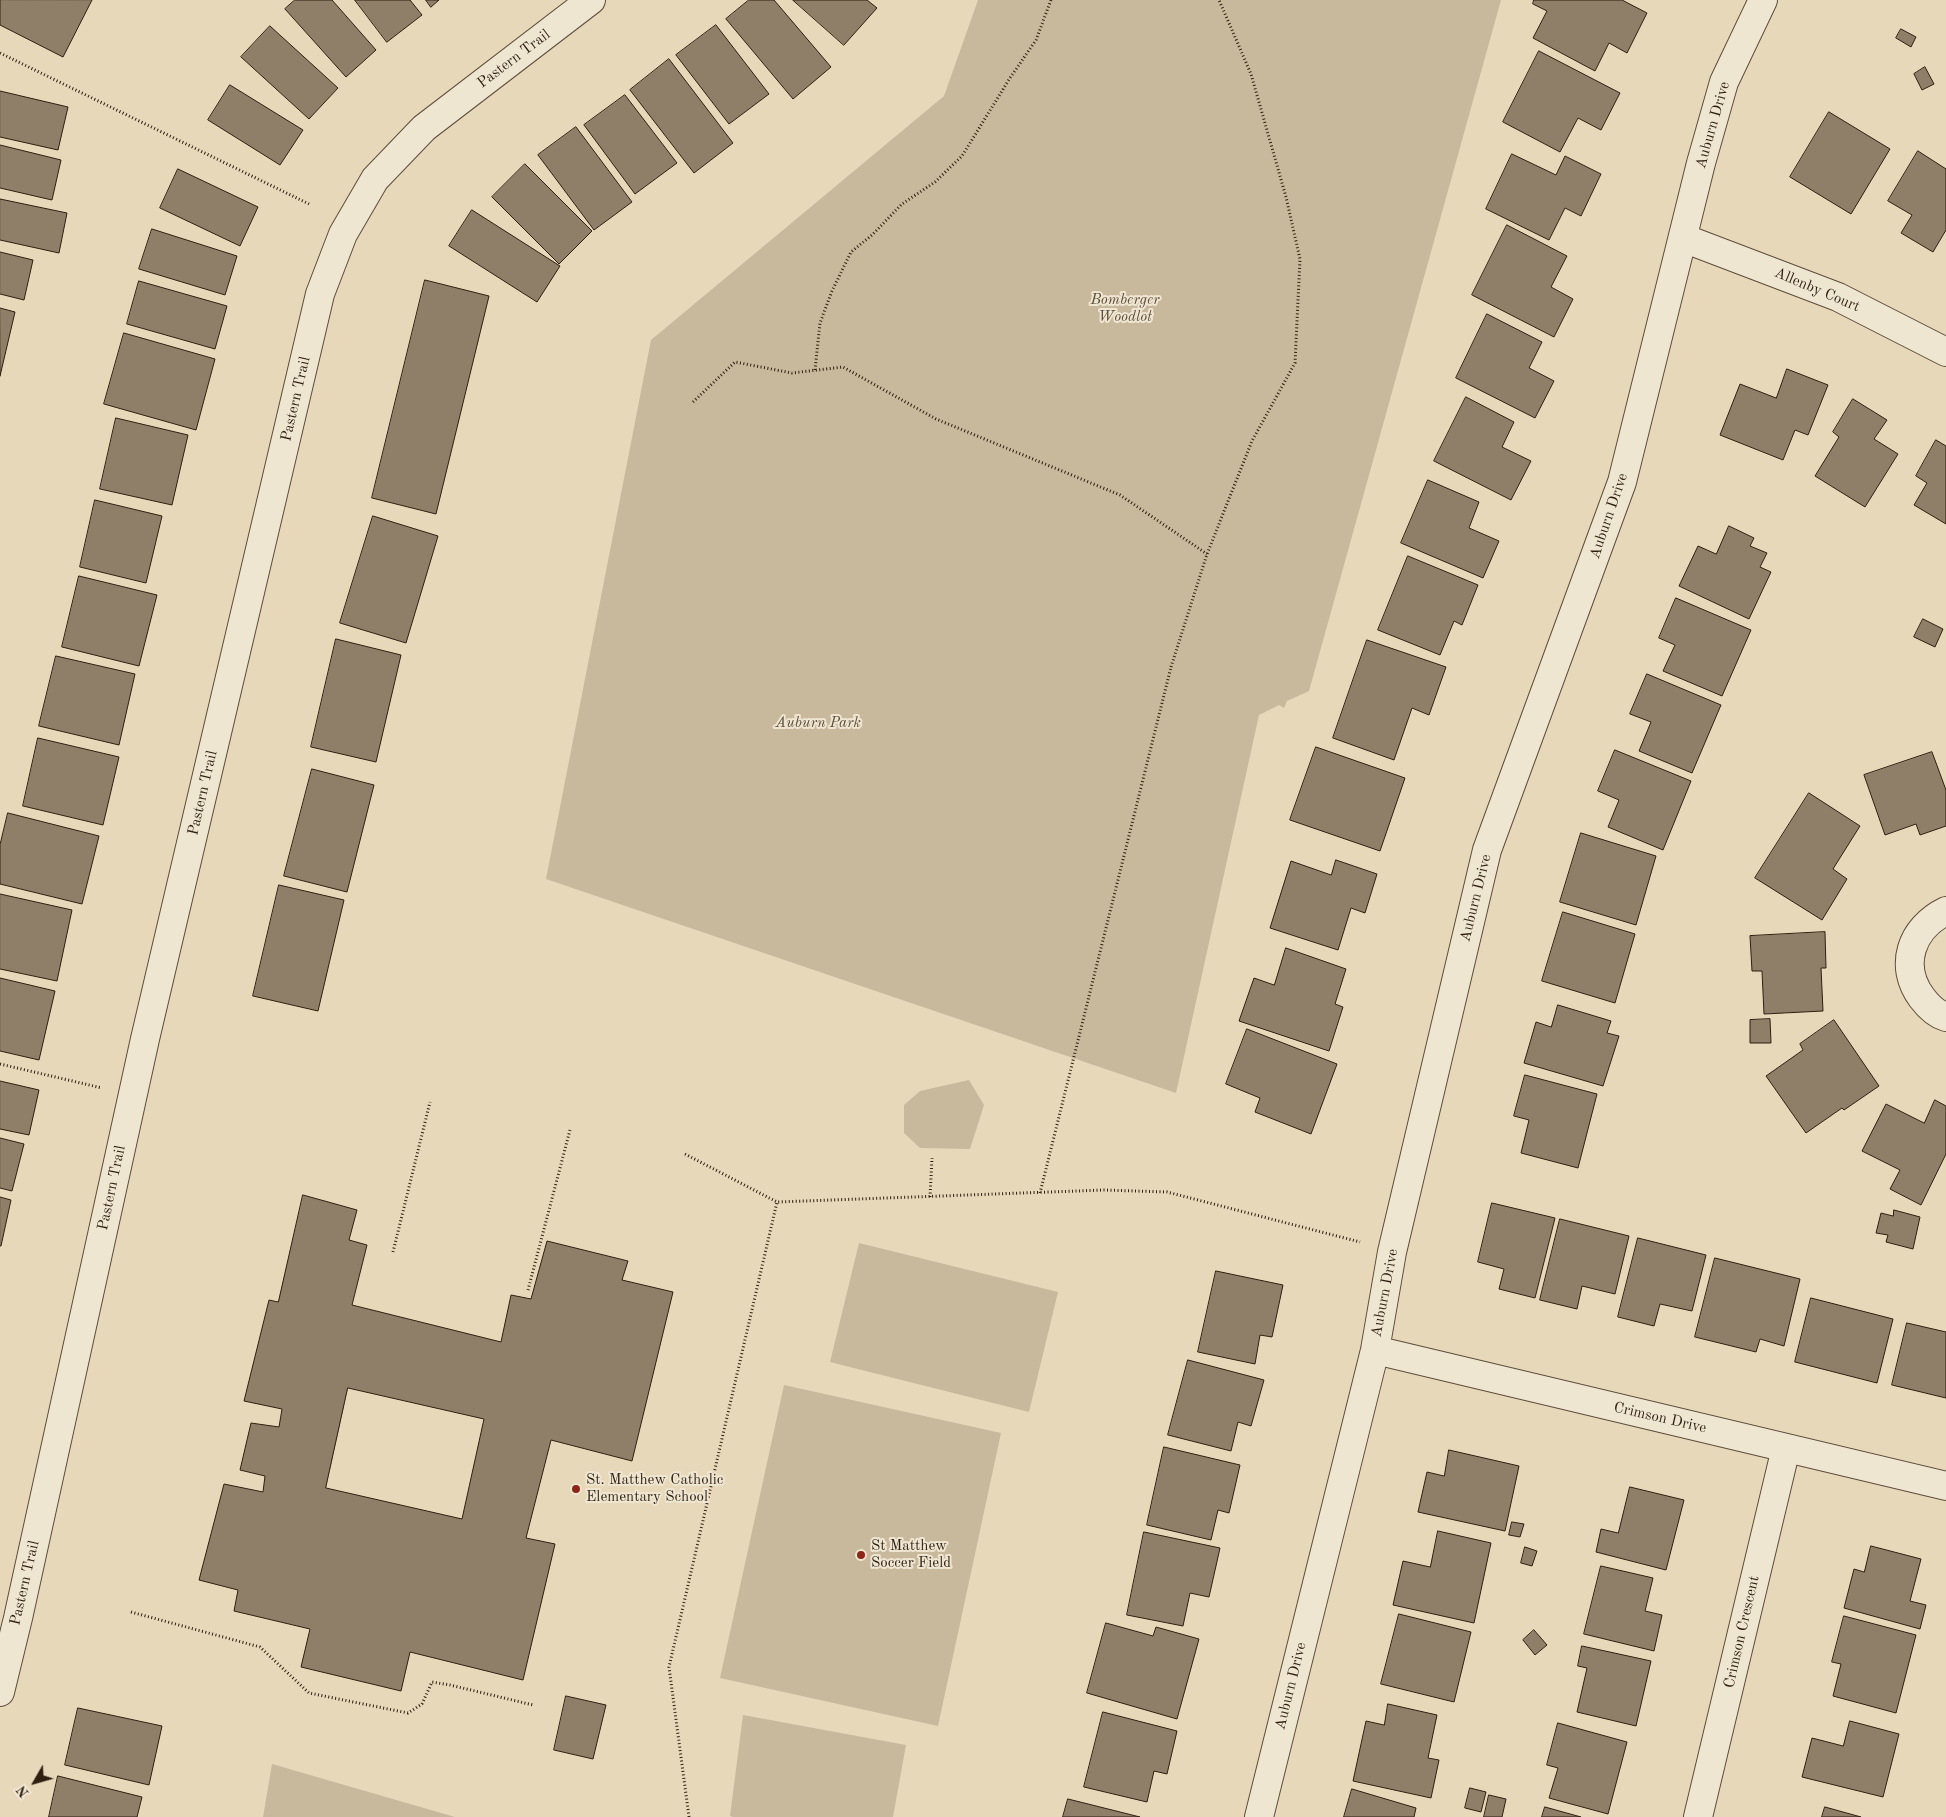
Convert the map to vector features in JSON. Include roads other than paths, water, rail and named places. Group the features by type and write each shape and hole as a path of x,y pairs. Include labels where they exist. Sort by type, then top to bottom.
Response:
{"street":[{"name":"Pastern Trail","path":"0,1692 145,1039 320,294 343,234 374,180 424,128 591,0"},
{"name":"Auburn Drive","path":"1259,1817 1375,1350 1392,1252 1487,850 1622,482 1701,163 1724,82 1763,0"},
{"name":"Allenby Court","path":"1683,238 1838,296 1946,352"},
{"path":"1946,911 1928,922 1916,937 1910,956 1910,974 1916,991 1927,1006 1946,1017"},
{"name":"Crimson Drive","path":"1375,1350 1946,1486"},
{"name":"Crimson Crescent","path":"1698,1817 1786,1448"}],"place":[{"name":"St. Matthew Catholic Elementary School","path":"576,1489"},
{"name":"St Matthew Soccer Field","path":"861,1555"}],"park label":[{"name":"Bomberger Woodlot","path":"1125,308"},
{"name":"Auburn Park","path":"818,723"}]}
